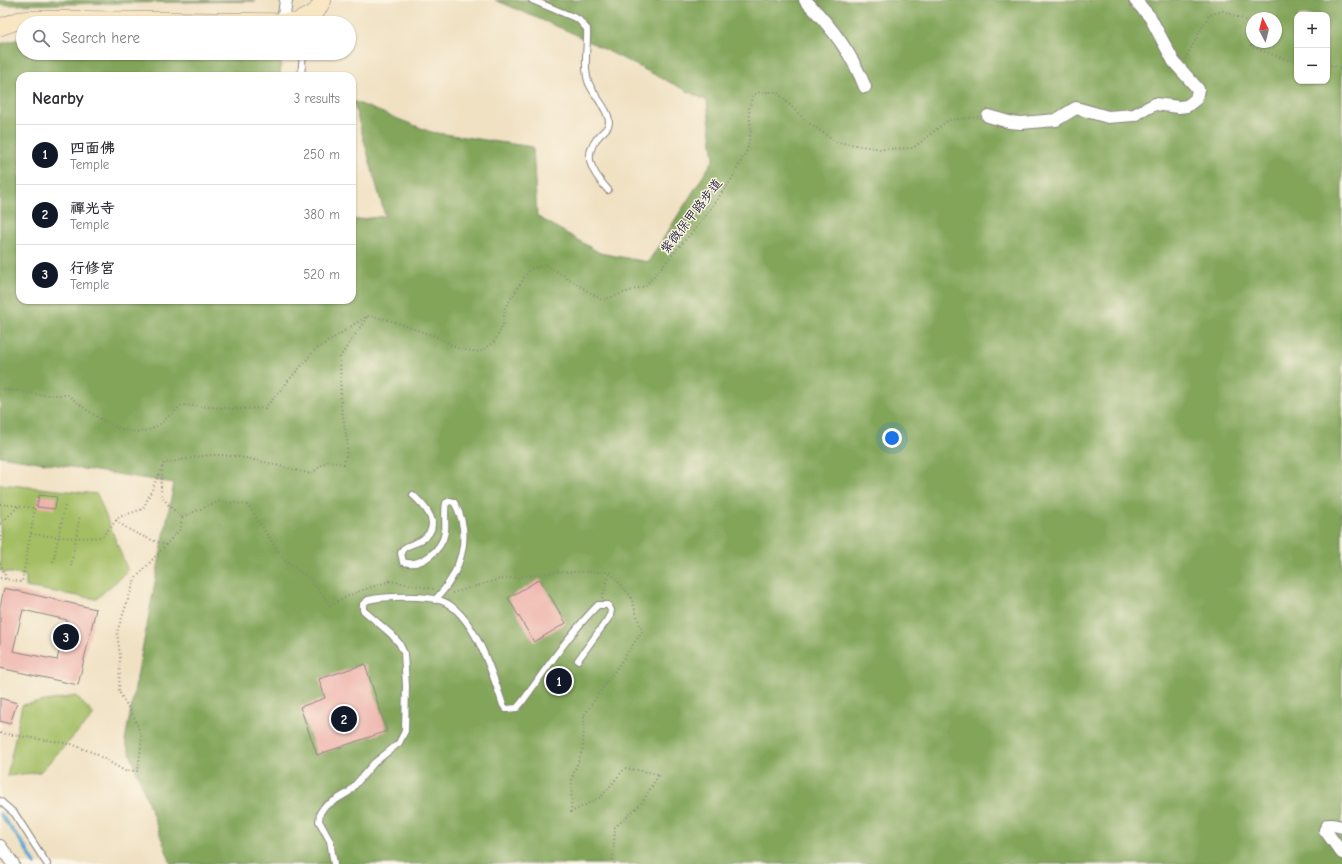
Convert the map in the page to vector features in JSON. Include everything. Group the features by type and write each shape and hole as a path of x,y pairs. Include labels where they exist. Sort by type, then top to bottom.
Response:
{"street":[{"path":"286,0 289,16"},
{"path":"307,16 316,12 323,0"},
{"path":"805,0 833,31 859,70 865,87"},
{"path":"988,116 1008,122 1021,123 1056,120 1072,109 1076,108 1103,116 1116,117 1134,115 1155,104 1180,107 1193,102 1198,94 1196,86 1180,69 1150,17 1135,0"},
{"path":"0,27 16,21"},
{"path":"1342,828 1332,824 1328,825 1325,830 1342,853"},
{"path":"0,846 13,864"}],"lane":[{"path":"532,0 578,19 587,29 586,74 588,83 609,122 608,128 594,142 590,158 595,175 608,190"},
{"path":"301,72 302,60"},
{"path":"413,495 427,509 432,522 431,529 428,534 421,540 403,549 401,553 403,562 407,564 421,562 435,550 444,533 446,503 450,501 454,502 461,518 463,551 459,566 443,591 435,600"},
{"path":"334,864 330,842 322,829 320,813 324,807 349,792 374,763 399,743 405,731 406,686 404,653 399,643 391,634 363,610 363,604 368,600 376,598 428,598 442,601 452,608 479,641 490,665 503,705 506,709 512,710 517,708 576,630 600,604 608,605 611,610 610,616 578,660"},
{"path":"0,801 15,814 47,864"}],"path":[{"path":"1180,69 1209,15 1223,11 1249,22 1251,47 1288,60 1294,60"},
{"path":"1330,65 1342,69"},
{"name":"紫微保甲路步道","path":"367,316 386,319 434,336 459,349 480,352 495,341 503,325 505,308 529,270 545,264 602,300 645,286 701,222 732,180 747,150 751,131 749,109 753,95 760,92 777,92 806,121 836,142 881,149 913,148 948,120 988,116"},
{"path":"0,389 31,394 68,394 88,411 116,428 139,432 154,427 182,405 240,409 265,408 314,350 367,316"},
{"path":"164,463 220,455 261,460 280,467 311,474 327,461 344,464 348,446 342,404 340,357 367,316"},
{"path":"164,463 160,490 164,501 182,517"},
{"path":"31,534 76,538 102,536 119,517 143,509 164,463"},
{"path":"0,578 22,582 37,497"},
{"path":"182,517 220,501 248,506 284,560 310,579 330,605 357,592 390,581 424,586 455,593 497,580 556,572 610,572"},
{"path":"0,504 35,508"},
{"path":"0,524 19,506"},
{"path":"53,562 65,506"},
{"path":"71,566 80,515"},
{"path":"0,733 71,744 94,753 125,771 138,771 142,738 134,717 119,692 120,656 117,632 135,579 181,528 182,517"},
{"path":"116,520 127,529 142,537 165,545"},
{"path":"0,532 0,541"},
{"path":"0,564 7,580"},
{"path":"600,604 610,572"},
{"path":"610,572 631,598 642,632 584,715 583,748 572,778 571,812 601,798 625,768 659,774 641,804 615,826 613,860 615,864"}],"green space":[{"path":"0,0 253,0 255,1 0,5"},
{"path":"495,0 1342,0 1342,864 171,864 125,740 174,483 0,456 0,44 16,40 16,60 281,60 280,72 16,72 16,304 356,304 356,220 385,216 356,112 356,102 431,132 533,147 537,216 600,253 648,262 714,159 707,101 570,32"},
{"path":"0,484 97,494 128,571 96,599 26,587 26,576 0,571"},
{"path":"76,696 94,715 40,772 7,776 22,705"}],"building":[{"path":"39,495 57,497 55,509 37,507"},
{"path":"540,579 566,623 534,642 508,598"},
{"path":"4,588 96,609 78,685 0,668 0,607","holes":["23,610 67,620 57,660 13,651"]},
{"path":"365,664 387,731 317,755 300,707 325,698 319,679"},
{"path":"557,674 566,679 562,689 552,684"},
{"path":"0,698 17,703 10,724 0,721"}],"waterway":[{"path":"0,814 23,844 35,864"}],"place":[{"name":"行修宮","path":"66,637"},
{"name":"四面佛","path":"559,681"},
{"name":"禪光寺","path":"344,719"}]}
